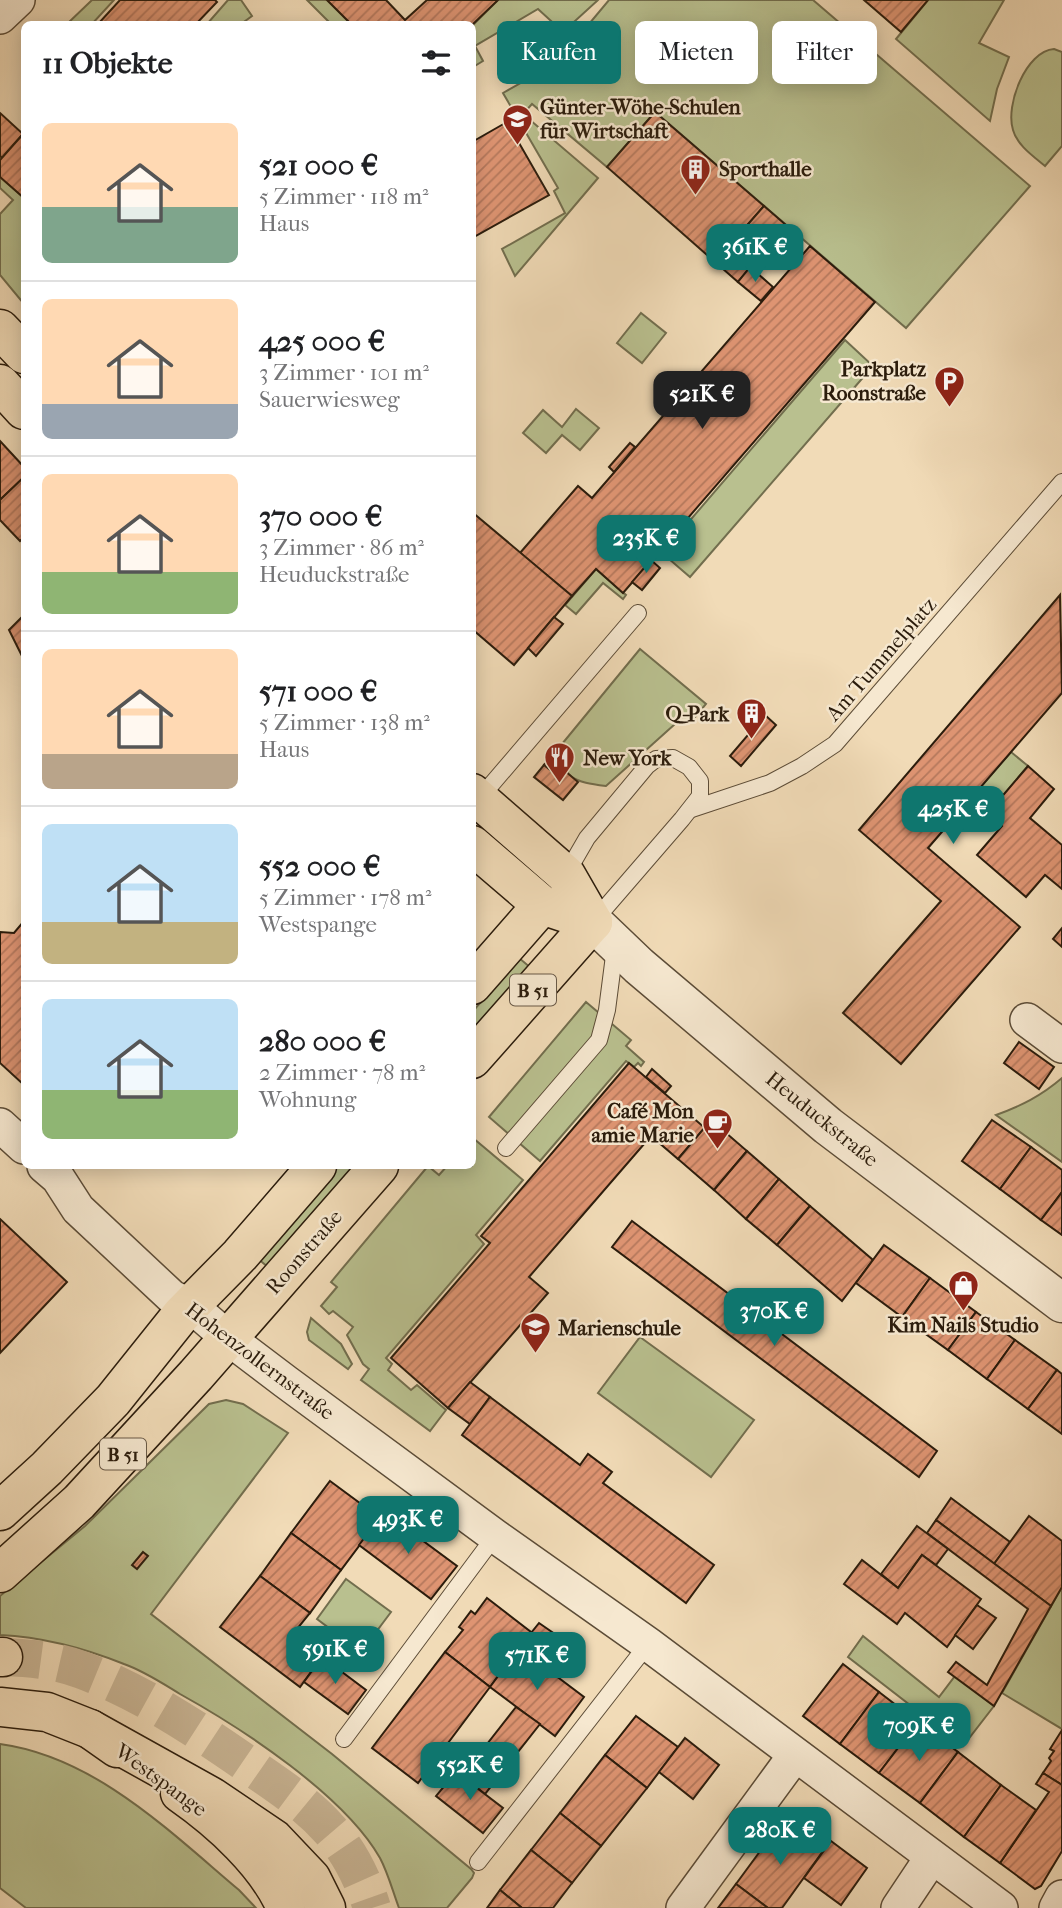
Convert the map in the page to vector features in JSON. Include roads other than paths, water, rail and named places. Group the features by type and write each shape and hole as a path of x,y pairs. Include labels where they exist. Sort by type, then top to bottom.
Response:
{"main road":[{"path":"0,329 21,352"},
{"path":"0,384 21,407"},
{"path":"476,796 554,890 604,934"},
{"path":"476,847 554,890"},
{"name":"B 51","path":"476,980 554,890"},
{"name":"B 51","path":"476,1055 604,934"},
{"name":"B 51","path":"0,1511 47,1468 113,1400 191,1306 240,1255 314,1169"},
{"name":"Roonstraße","path":"228,1338 376,1169"},
{"name":"B 51","path":"0,1573 79,1502 228,1338"},
{"path":"0,1707 47,1712 90,1729 212,1797 266,1851 312,1878 327,1908"},
{"path":"266,1851 286,1908"}],"street":[{"path":"0,17 18,0"},
{"name":"Heuduckstraße","path":"604,934 828,1126 1062,1303"},
{"path":"1027,1020 1062,1046"},
{"path":"0,1125 21,1144"},
{"name":"Hohenzollernstraße","path":"48,1169 58,1178 78,1209 172,1297 191,1306 228,1338 495,1536 648,1644 1001,1908"},
{"path":"682,1908 795,1755"},
{"path":"898,1908 932,1857"},
{"path":"1056,1908 1062,1897"}],"lane":[{"name":"Am Tummelplatz","path":"692,808 770,783 835,744 1062,482"},
{"path":"476,796 638,613"},
{"path":"506,1148 599,1040 607,1010 604,934 700,796 700,781 689,767 673,758 656,759 639,775 587,838 554,890"},
{"path":"344,1739 495,1536"},
{"path":"478,1862 648,1644"}],"tunnel":[{"path":"3,1657 62,1664 105,1679 170,1714 233,1754 293,1796 329,1829 355,1866 372,1908"}],"place":[{"name":"Günter-Wöhe-Schulen für Wirtschaft","path":"517,146"},
{"name":"Sporthalle","path":"696,196"},
{"name":"Parkplatz Roonstraße","path":"949,408"},
{"name":"Q-Park","path":"752,741"},
{"name":"New York","path":"560,785"},
{"name":"Café Mon amie Marie","path":"717,1150"},
{"name":"Kim Nails Studio","path":"963,1312"},
{"name":"Marienschule","path":"535,1355"}]}
